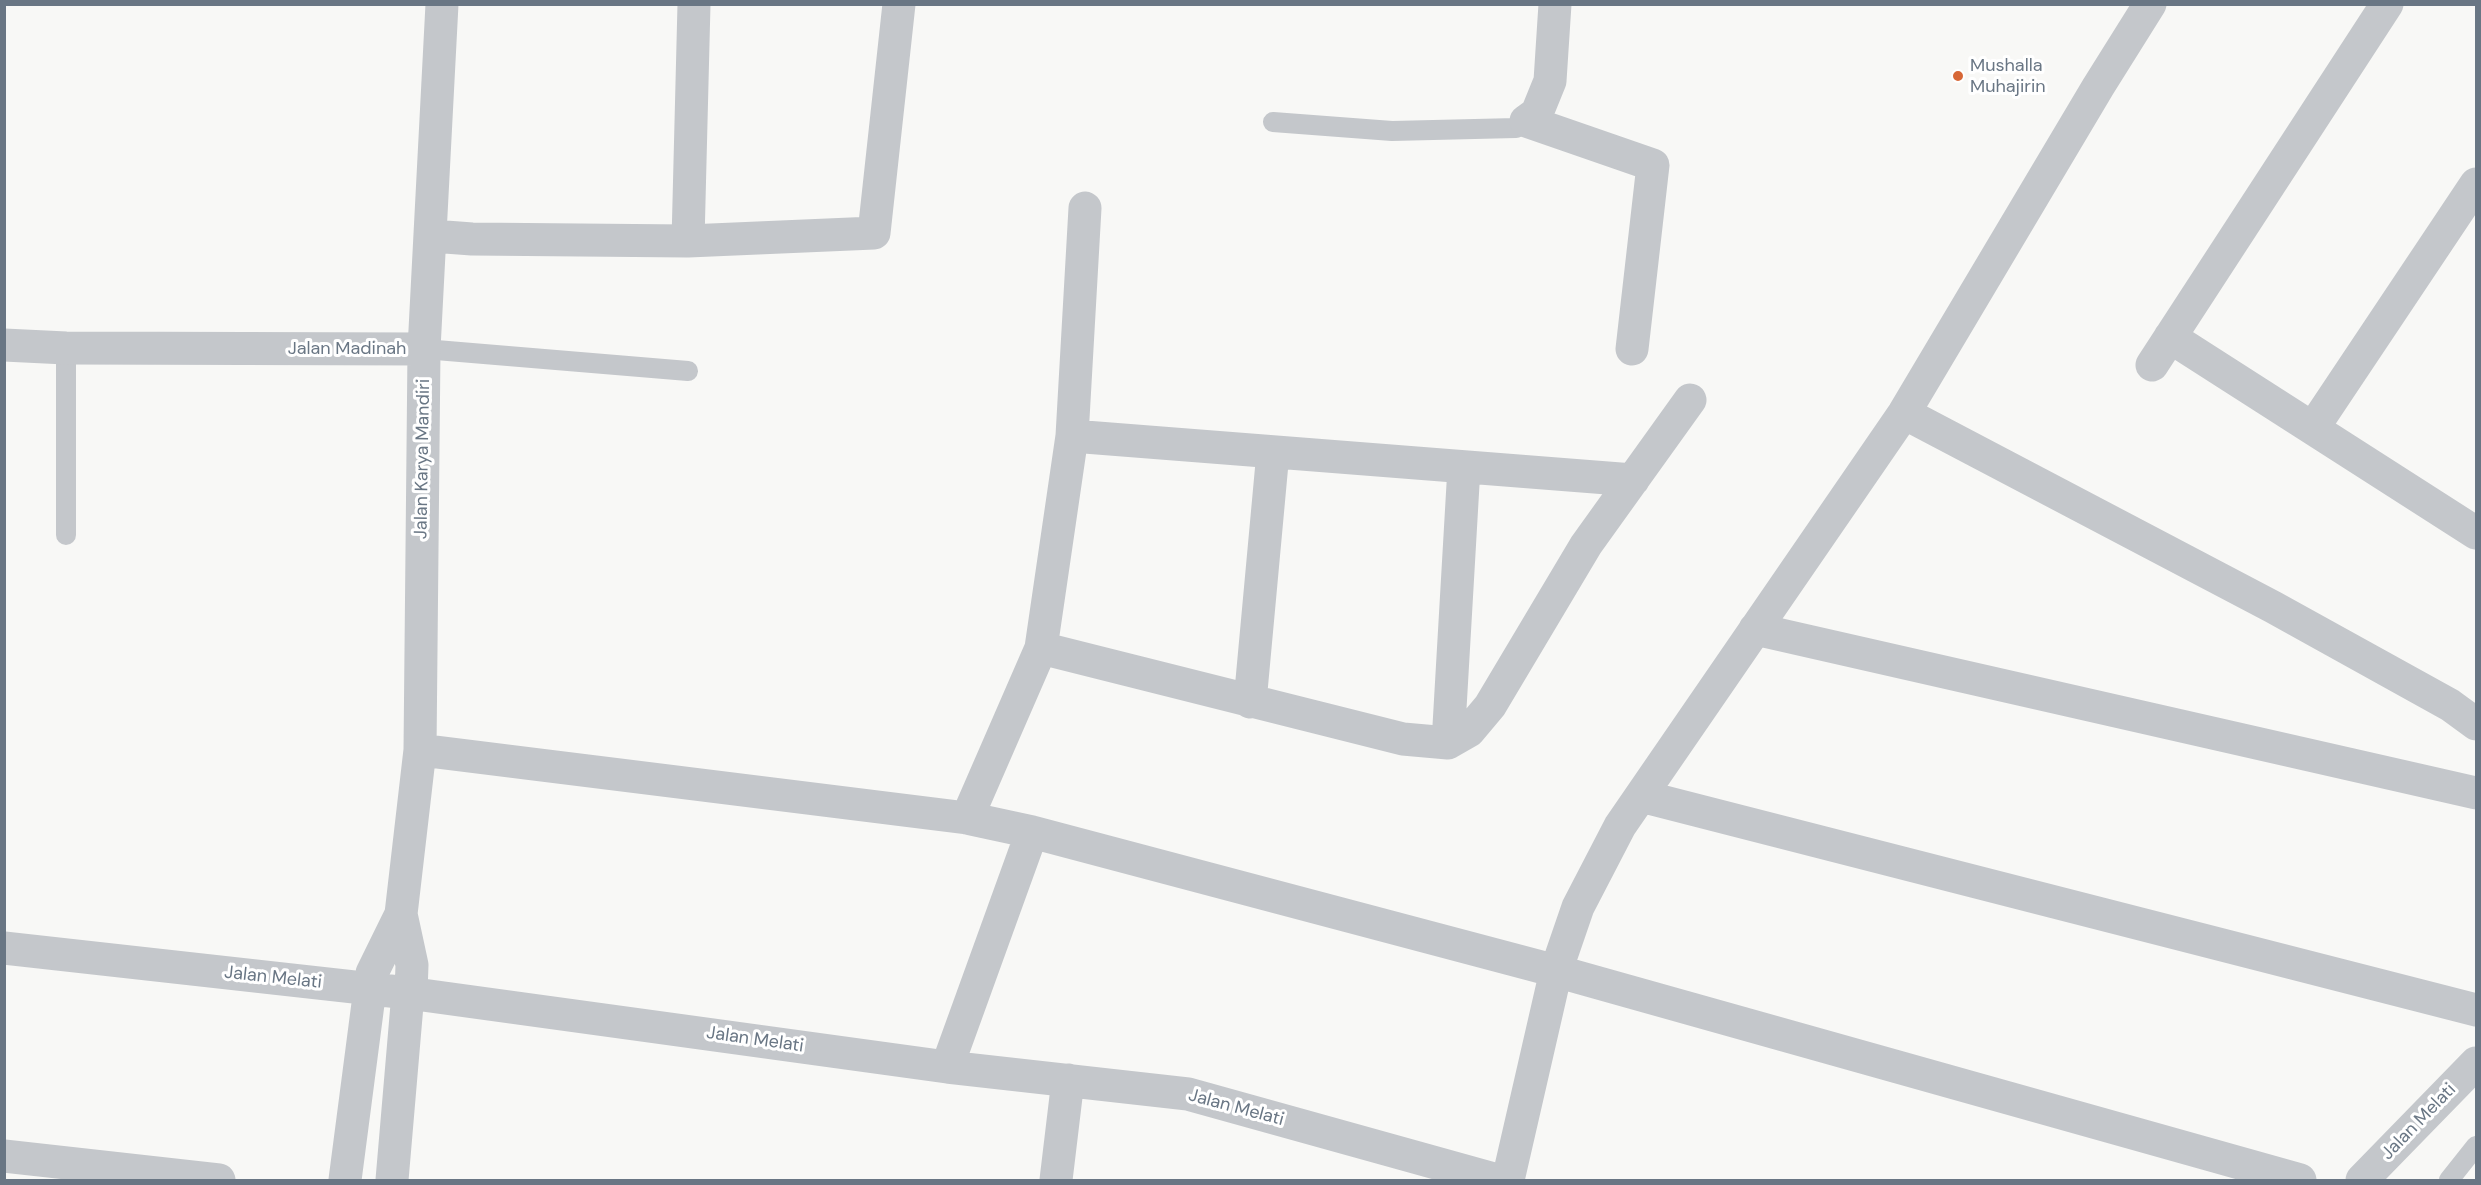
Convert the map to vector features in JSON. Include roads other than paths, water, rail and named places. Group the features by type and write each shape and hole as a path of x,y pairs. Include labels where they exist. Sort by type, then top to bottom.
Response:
{"street":[{"name":"Jalan Karya Mandiri","path":"401,914 420,750 424,349 432,236 442,4"},
{"path":"688,241 694,4"},
{"path":"432,236 472,239 688,241 874,233 899,4"},
{"path":"1526,121 1537,113 1550,81 1555,4"},
{"path":"1508,1180 1556,970 1578,907 1620,826 1904,413 2150,4"},
{"path":"2152,365 2387,4"},
{"path":"1526,121 1653,165 1632,349"},
{"path":"2313,428 2476,184"},
{"path":"967,818 1041,648 1072,436 1085,208"},
{"path":"2170,337 2313,428 2472,520"},
{"name":"Jalan Madinah","path":"4,345 66,348 424,349"},
{"path":"1041,648 1403,740 1448,743 1469,731 1490,706 1586,545 1690,400"},
{"path":"1904,413 2274,607 2451,705 2476,724"},
{"path":"1072,436 1633,480"},
{"path":"1250,702 1273,452"},
{"path":"1448,743 1464,467"},
{"path":"1755,629 2476,793"},
{"path":"420,750 967,818 1032,832 1556,970 2301,1180"},
{"path":"1641,796 2476,1010"},
{"path":"947,1066 1032,832"},
{"path":"345,1180 369,988 375,964 401,914"},
{"path":"392,1180 412,965 401,914"},
{"name":"Jalan Melati","path":"4,948 410,993 947,1066 1188,1094 1497,1180"},
{"name":"Jalan Melati","path":"2362,1180 2476,1063"},
{"path":"1056,1180 1068,1080"},
{"path":"4,1156 219,1180"}],"lane":[{"path":"1273,122 1392,131 1516,128 1526,121"},
{"path":"66,348 66,535"},
{"name":"Jalan Madinah","path":"424,349 688,371"},
{"path":"2448,1180 2476,1146"}],"place":[{"name":"Mushalla Muhajirin","path":"1958,76"}]}
